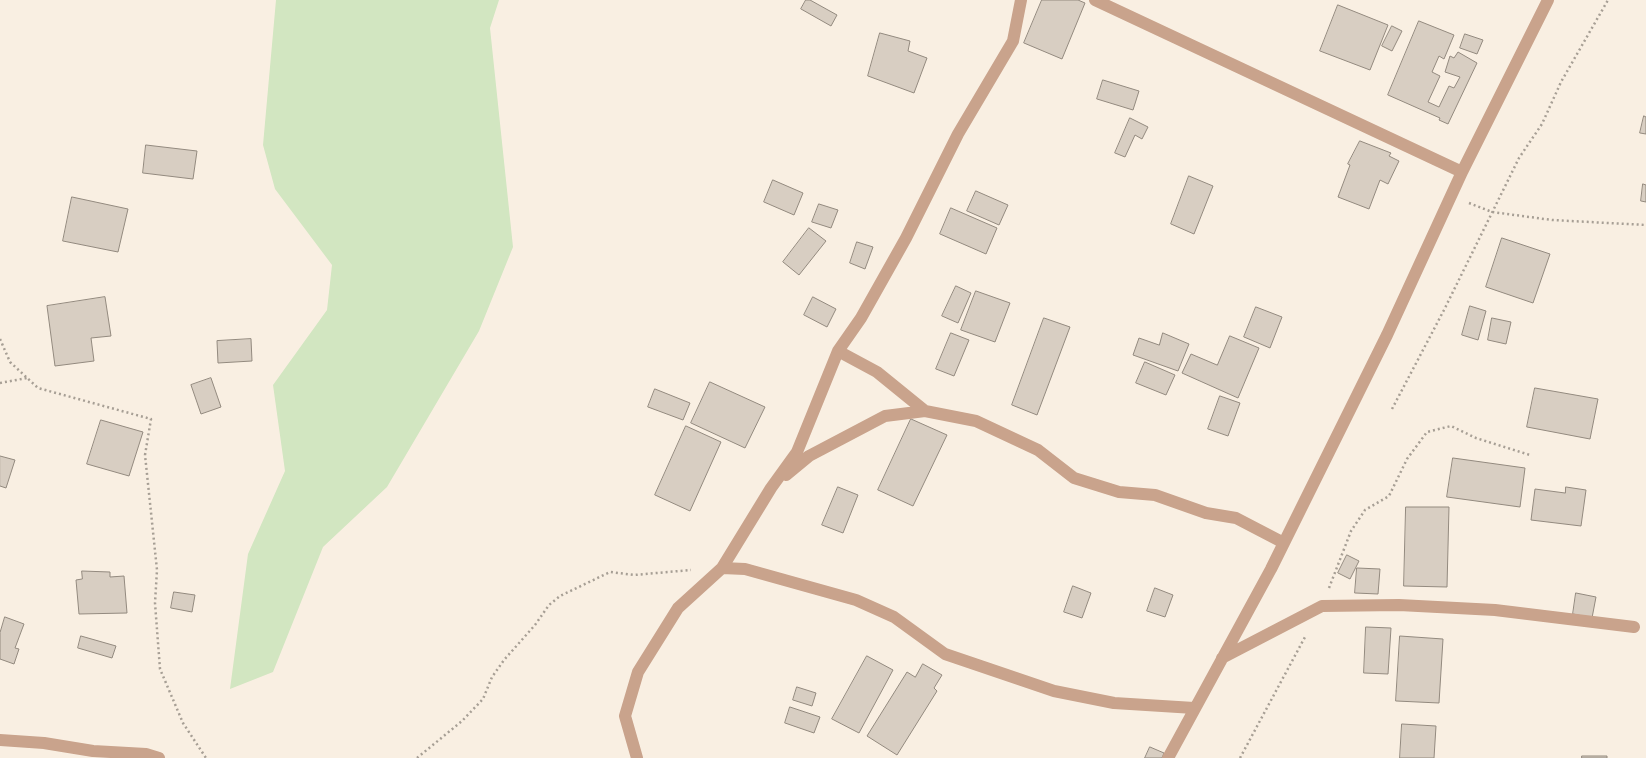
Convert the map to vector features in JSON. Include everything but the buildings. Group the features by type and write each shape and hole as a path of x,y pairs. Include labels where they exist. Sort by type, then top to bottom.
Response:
{"street":[{"path":"638,758 625,716 638,672 678,608 721,570 771,488 797,452 838,351 864,311 906,238 958,134 1013,41 1021,0"},
{"path":"1095,0 1462,172"},
{"path":"1168,758 1194,708 1271,570 1387,335 1462,172 1548,0"},
{"path":"838,351 877,372 925,411"},
{"path":"771,488 809,456 885,416 925,411 976,421 1038,450 1074,478 1119,492 1155,495 1206,513 1236,518 1284,543"},
{"path":"721,570 745,569 856,600 894,617 945,654 1054,691 1114,703 1194,708"},
{"path":"1222,658 1322,606 1399,605 1495,610 1634,627"},
{"path":"0,740 44,742 93,751 146,754 159,758"}],"path":[{"path":"1392,409 1518,158 1542,124 1561,82 1608,0"},
{"path":"1451,196 1492,212 1552,220 1646,225"},
{"path":"0,338 10,362 38,388 151,419 145,454 157,570 155,603 160,669 183,723 206,758"},
{"path":"0,383 27,378"},
{"path":"1322,606 1351,531 1365,510 1389,496 1407,459 1427,432 1451,426 1476,438 1530,455"},
{"path":"417,758 462,721 483,699 492,678 504,660 535,625 549,605 560,596 610,572 634,575 708,569 721,570"},
{"path":"1240,758 1307,633"}],"green space":[{"path":"276,0 499,0 490,28 513,247 479,331 387,487 323,547 273,672 230,689 248,554 285,471 273,385 327,310 332,265 275,189 263,145"}]}
